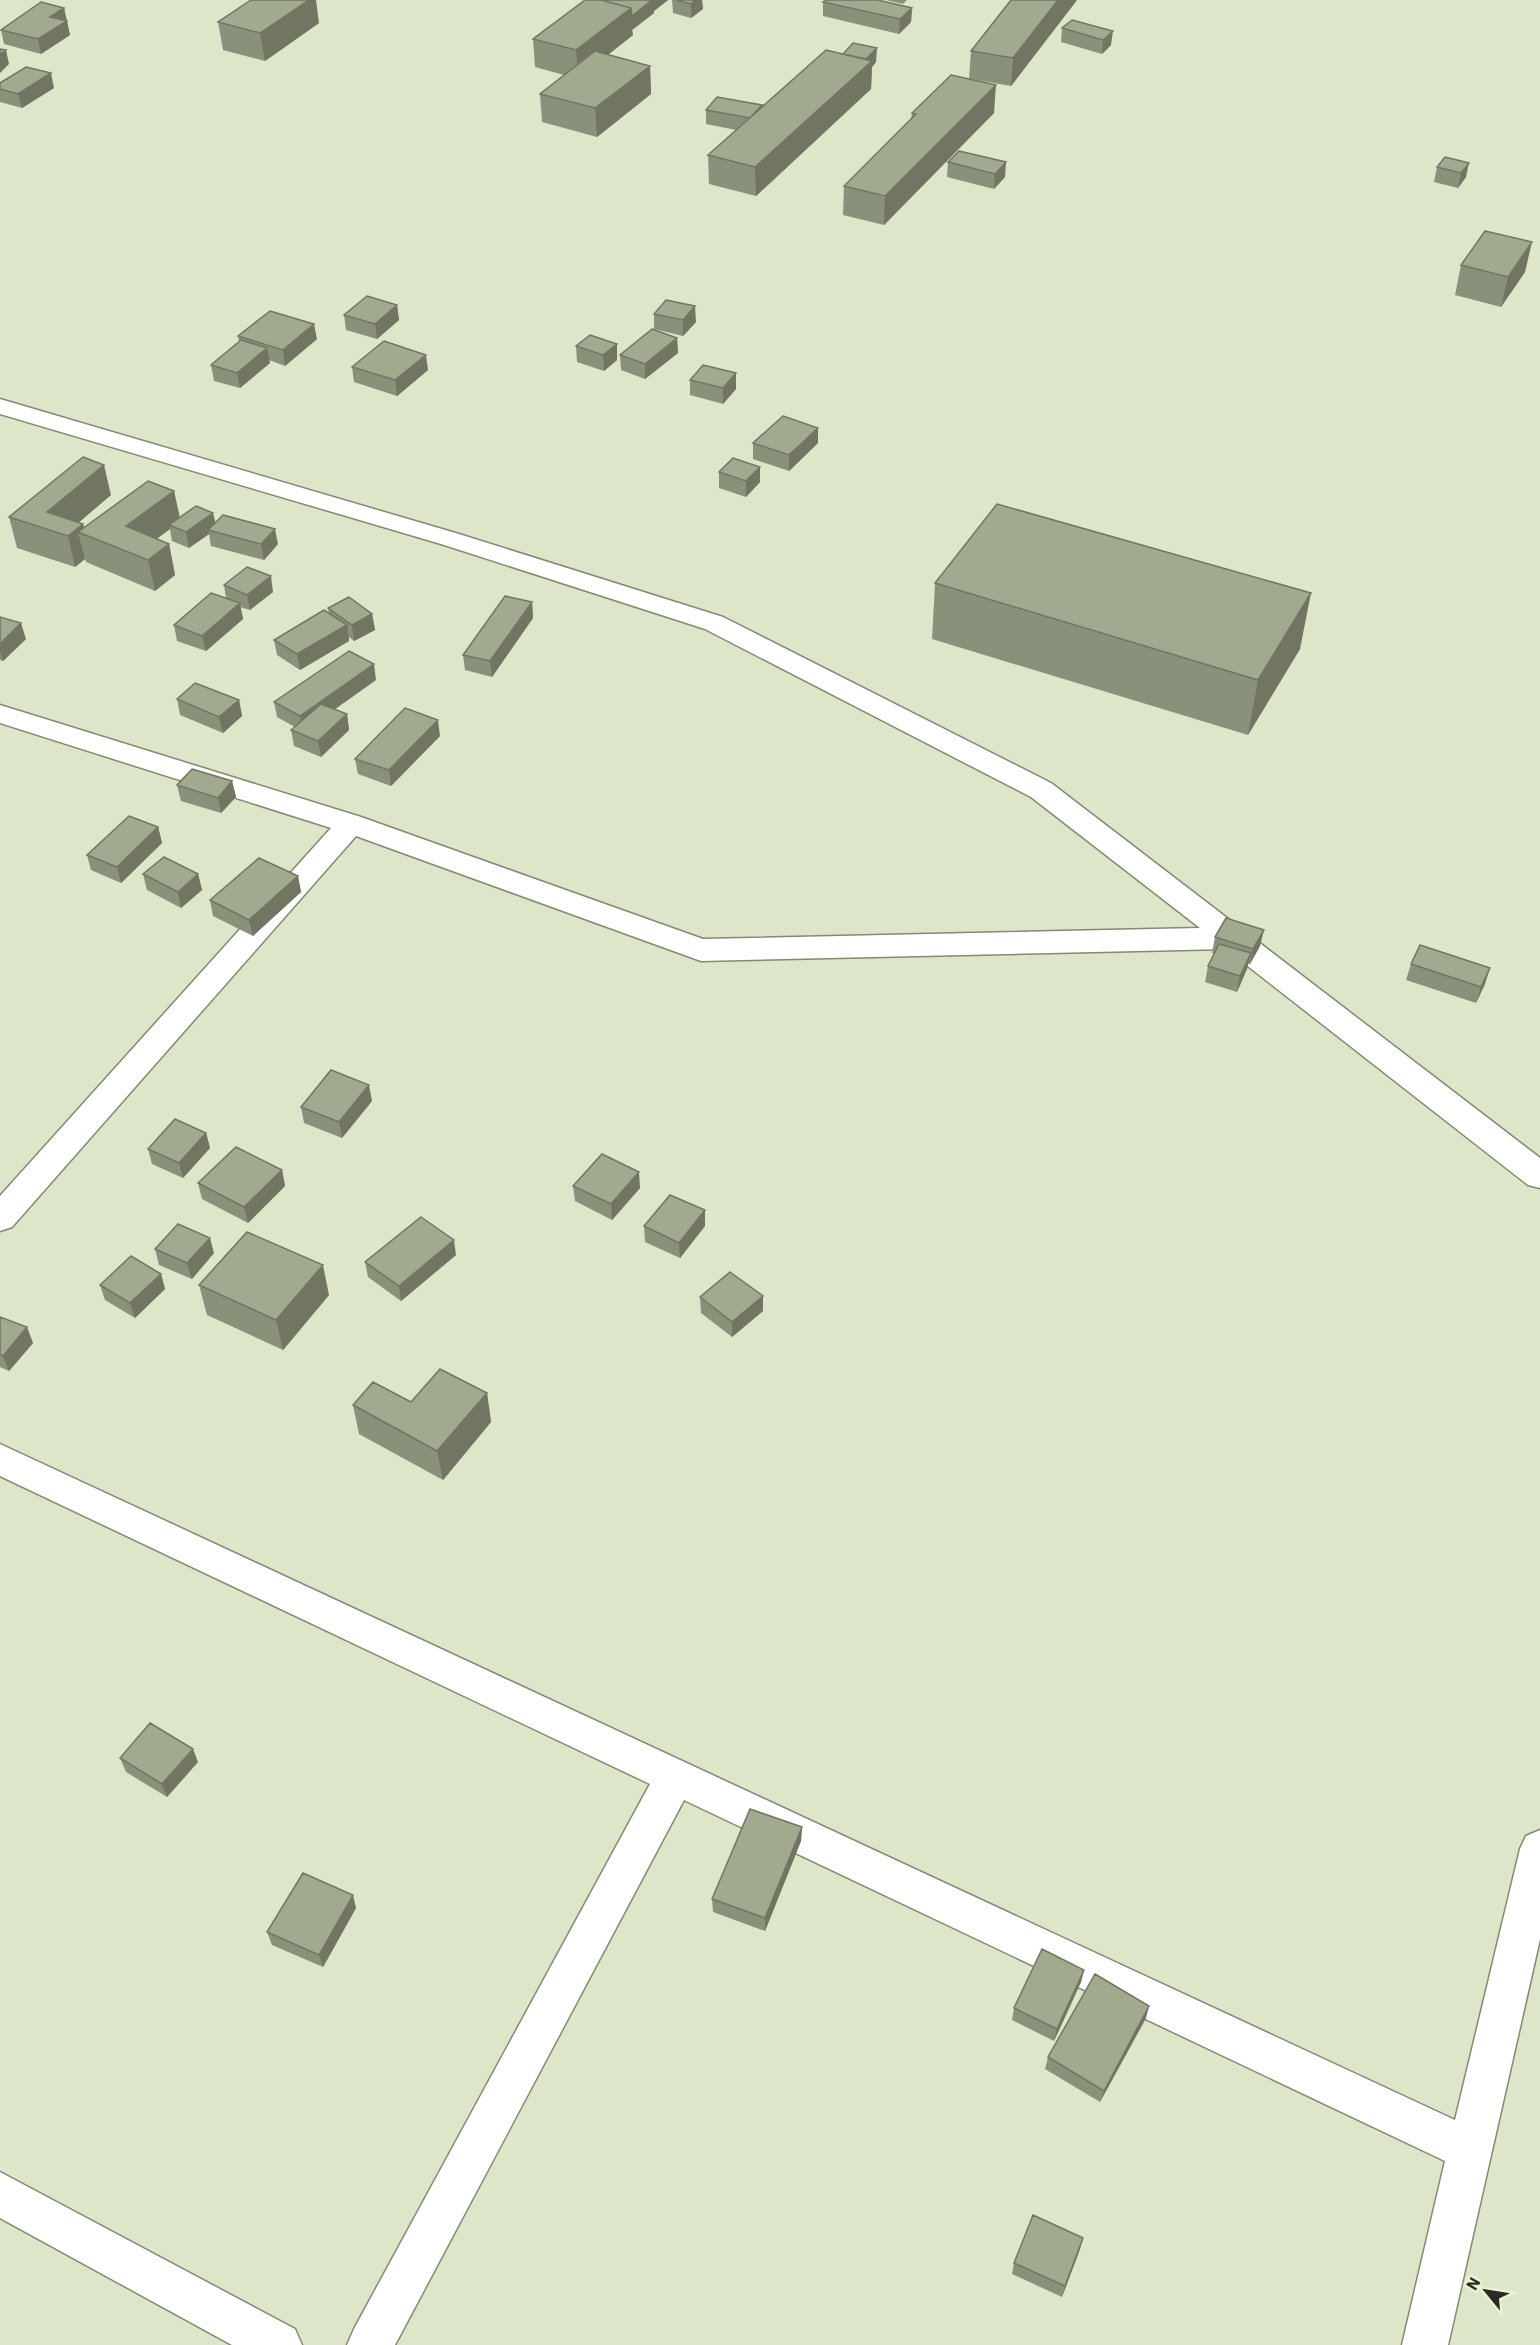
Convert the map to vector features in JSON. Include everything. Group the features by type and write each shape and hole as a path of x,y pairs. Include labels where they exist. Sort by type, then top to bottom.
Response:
{"street":[{"path":"0,406 450,539 714,623 1041,790 1540,1176"},
{"path":"0,714 351,824 701,950 1232,938"},
{"path":"0,1218 351,824"},
{"path":"0,1459 1470,2150"},
{"path":"370,2345 675,1777"},
{"path":"1425,2345 1540,1849"},
{"path":"0,2194 279,2345"}],"building":[{"path":"251,0 309,0 260,33 218,22"},
{"path":"585,0 601,0 631,8 576,50 533,39"},
{"path":"601,0 652,0 632,16 631,8"},
{"path":"676,0 695,0 691,4"},
{"path":"826,0 878,0 912,8 900,19 823,2"},
{"path":"1011,0 1058,0 1013,58 971,51"},
{"path":"41,2 64,8 50,17 67,21 38,39 1,30"},
{"path":"1072,20 1113,31 1103,40 1062,28"},
{"path":"853,43 877,48 866,59 843,54"},
{"path":"826,50 872,61 755,167 708,155"},
{"path":"595,51 650,66 595,108 540,94"},
{"path":"26,67 51,73 18,94 0,89 0,83"},
{"path":"951,75 996,85 885,196 844,186 916,114 912,113"},
{"path":"717,97 762,105 750,118 706,110"},
{"path":"959,151 1006,162 995,174 948,162"},
{"path":"1445,157 1469,163 1461,173 1437,167"},
{"path":"1485,231 1532,242 1508,277 1461,265"},
{"path":"367,296 397,305 375,324 344,315"},
{"path":"666,300 695,306 683,320 654,314"},
{"path":"270,311 314,324 283,350 238,336"},
{"path":"652,329 677,338 645,364 620,355"},
{"path":"590,335 617,344 603,355 576,346"},
{"path":"241,340 267,348 237,373 211,365"},
{"path":"384,341 426,355 395,380 352,367"},
{"path":"703,365 736,373 723,388 690,380"},
{"path":"783,416 818,428 789,455 753,443"},
{"path":"83,457 104,465 47,512 83,524 68,536 9,517"},
{"path":"733,458 760,467 746,481 719,472"},
{"path":"148,481 174,491 126,526 169,544 148,560 78,532"},
{"path":"997,504 1311,593 1258,680 935,583"},
{"path":"196,506 213,513 186,532 169,525"},
{"path":"223,515 275,529 261,544 208,530"},
{"path":"247,567 271,576 247,595 224,585"},
{"path":"211,593 240,603 202,636 174,625"},
{"path":"505,596 532,602 490,661 463,655"},
{"path":"349,597 372,614 352,625 328,608"},
{"path":"324,610 347,625 297,654 274,640"},
{"path":"0,617 21,623 0,644"},
{"path":"349,651 374,664 300,716 274,702"},
{"path":"195,683 239,700 219,717 177,699"},
{"path":"321,704 347,714 318,741 291,730"},
{"path":"405,708 438,720 389,770 355,759"},
{"path":"192,769 232,781 218,798 177,785"},
{"path":"129,816 158,827 117,867 87,855"},
{"path":"164,857 198,874 178,892 143,874"},
{"path":"259,858 298,876 249,920 210,900"},
{"path":"1226,918 1264,930 1253,949 1215,937"},
{"path":"1219,944 1251,953 1240,976 1208,966"},
{"path":"1420,945 1490,968 1481,987 1411,964"},
{"path":"331,1070 369,1085 339,1122 301,1107"},
{"path":"175,1119 206,1133 179,1163 148,1149"},
{"path":"236,1147 282,1170 244,1207 198,1183"},
{"path":"602,1154 639,1172 611,1204 573,1186"},
{"path":"670,1195 705,1210 679,1243 644,1226"},
{"path":"421,1217 454,1240 399,1286 365,1262"},
{"path":"178,1224 210,1238 187,1263 155,1249"},
{"path":"247,1232 323,1265 276,1320 199,1285"},
{"path":"131,1256 161,1274 130,1303 100,1285"},
{"path":"730,1272 763,1296 732,1322 700,1297"},
{"path":"0,1317 27,1327 3,1356 0,1354"},
{"path":"440,1369 487,1393 437,1451 353,1405 373,1382 411,1402"},
{"path":"150,1723 193,1749 162,1784 120,1758"},
{"path":"750,1809 802,1827 765,1918 712,1899"},
{"path":"303,1873 353,1895 319,1955 267,1932"},
{"path":"1042,1949 1084,1970 1057,2029 1014,2008"},
{"path":"1095,1974 1149,2006 1104,2091 1048,2057"},
{"path":"1033,2215 1083,2238 1065,2286 1014,2263"}]}
